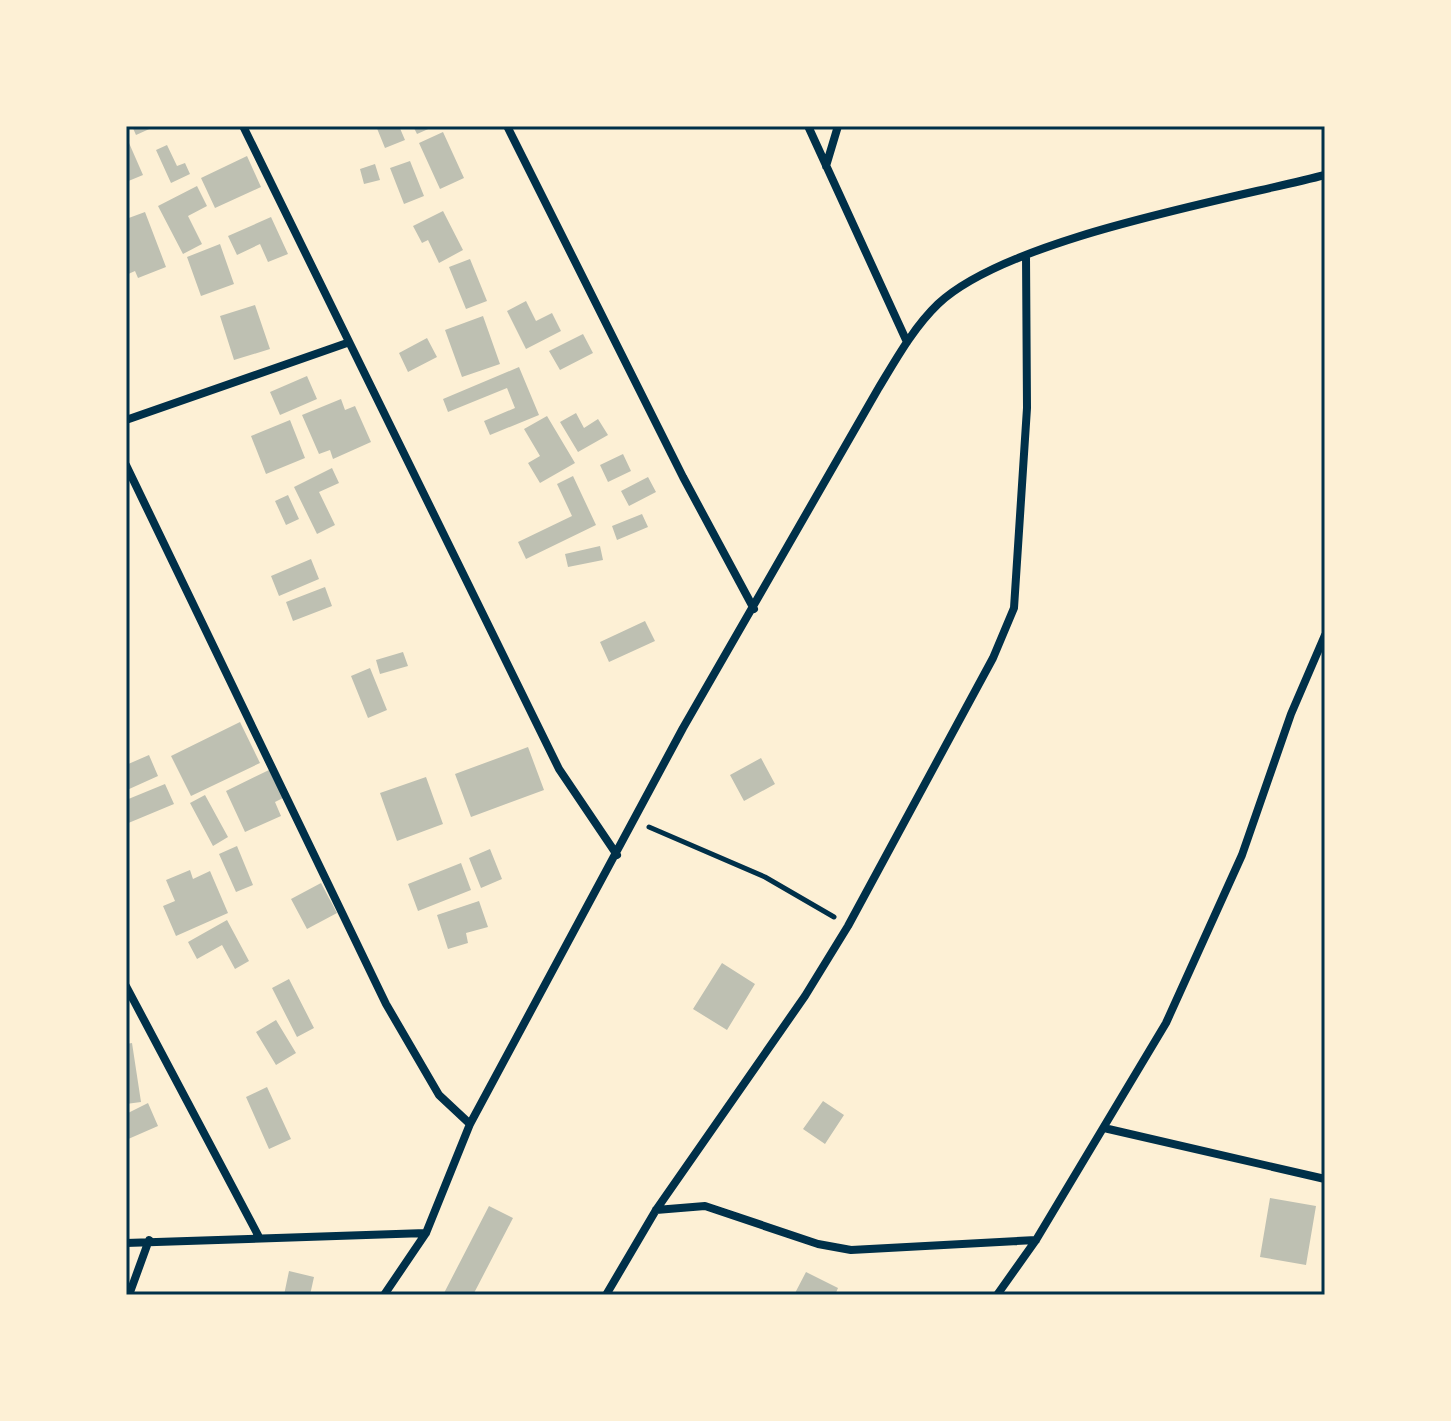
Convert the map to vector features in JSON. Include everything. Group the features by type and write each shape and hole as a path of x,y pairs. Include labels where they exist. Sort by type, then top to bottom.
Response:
{"street":[{"path":"243,126 559,769 617,855"},
{"path":"507,126 669,450 754,609"},
{"path":"808,126 907,342"},
{"path":"826,166 838,126"},
{"path":"384,1295 426,1233 470,1124 683,728 754,609 780,553 907,342 938,304 976,277 1026,255 1099,232 1325,175"},
{"path":"606,1295 656,1210 805,996 848,926 993,658 1014,608 1027,408 1026,255"},
{"path":"126,420 347,343"},
{"path":"126,465 386,1004 439,1095 470,1124"},
{"path":"997,1295 1036,1240 1166,1023 1242,855 1291,714 1325,635"},
{"path":"126,986 259,1237"},
{"path":"1104,1128 1325,1179"},
{"path":"656,1210 705,1206 818,1244 851,1250 1036,1240"},
{"path":"126,1243 426,1233"},
{"path":"129,1295 149,1240"}],"path":[{"path":"634,821 765,877 848,926"}],"building":[{"path":"132,126 156,126 136,135"},
{"path":"376,126 399,126 405,140 385,148"},
{"path":"413,126 435,126 417,134"},
{"path":"443,132 464,178 440,189 419,143"},
{"path":"129,143 143,175 126,182 126,145"},
{"path":"167,145 177,166 185,163 190,174 171,183 156,150"},
{"path":"247,156 261,187 215,208 201,178"},
{"path":"410,161 424,196 404,204 390,168"},
{"path":"375,164 380,180 364,184 360,169"},
{"path":"197,186 207,206 188,216 202,244 183,254 158,206"},
{"path":"443,211 463,250 439,263 428,240 422,243 413,226"},
{"path":"145,212 166,267 138,278 135,271 126,275 126,219"},
{"path":"271,217 288,254 268,262 260,244 237,255 228,236"},
{"path":"220,244 234,284 201,296 187,257"},
{"path":"470,259 487,301 466,309 449,267"},
{"path":"526,301 536,321 552,313 561,331 526,349 507,311"},
{"path":"255,305 270,349 234,360 220,316"},
{"path":"483,316 500,364 462,377 445,330"},
{"path":"583,334 593,353 560,370 549,351"},
{"path":"427,338 437,357 408,372 399,353"},
{"path":"519,367 539,415 490,435 484,421 515,408 507,388 448,412 443,399"},
{"path":"307,376 317,399 280,415 270,392"},
{"path":"341,399 345,410 355,406 371,442 333,459 330,450 319,454 302,415"},
{"path":"576,413 584,428 598,419 608,435 578,452 560,422"},
{"path":"547,416 575,463 540,483 528,463 540,456 524,429"},
{"path":"290,420 305,458 266,474 251,436"},
{"path":"623,454 631,471 608,482 600,465"},
{"path":"332,468 339,483 319,492 335,525 317,534 294,487"},
{"path":"573,476 596,525 526,559 518,542 572,516 557,484"},
{"path":"648,477 656,492 629,506 621,491"},
{"path":"288,495 299,519 286,525 275,501"},
{"path":"642,514 648,527 617,540 612,526"},
{"path":"600,546 603,560 568,567 565,554"},
{"path":"311,559 319,579 279,596 271,576"},
{"path":"325,587 332,606 293,621 286,602"},
{"path":"645,621 655,641 609,662 600,642"},
{"path":"403,652 408,666 380,674 376,660"},
{"path":"370,668 387,710 368,718 351,676"},
{"path":"240,722 260,763 191,796 171,756"},
{"path":"528,747 544,790 471,817 455,774"},
{"path":"149,755 158,776 127,790 126,765"},
{"path":"761,758 775,784 744,801 730,775"},
{"path":"269,770 283,798 275,802 281,816 245,832 226,791"},
{"path":"426,777 443,824 397,841 380,793"},
{"path":"165,784 174,804 126,824 126,800"},
{"path":"205,795 228,837 213,846 190,803"},
{"path":"237,846 253,885 236,892 219,854"},
{"path":"490,849 502,879 481,888 469,858"},
{"path":"461,863 471,890 418,911 408,884"},
{"path":"190,870 193,879 210,871 228,913 176,936 163,906 175,901 166,880"},
{"path":"321,883 337,913 307,929 291,899"},
{"path":"479,901 488,927 466,933 468,943 448,949 437,915"},
{"path":"227,920 249,961 235,969 222,945 197,959 188,942"},
{"path":"722,963 755,984 727,1030 693,1009"},
{"path":"289,979 314,1028 297,1037 272,988"},
{"path":"276,1020 296,1053 276,1065 256,1032"},
{"path":"132,1043 141,1102 126,1104 126,1044"},
{"path":"267,1087 291,1139 269,1149 246,1097"},
{"path":"823,1101 844,1115 825,1144 803,1129"},
{"path":"148,1103 158,1126 126,1140 126,1114"},
{"path":"1270,1198 1316,1206 1306,1265 1260,1257"},
{"path":"489,1206 513,1218 473,1295 443,1295"},
{"path":"289,1271 314,1277 310,1295 284,1295"},
{"path":"806,1272 838,1288 835,1295 794,1295"}]}
